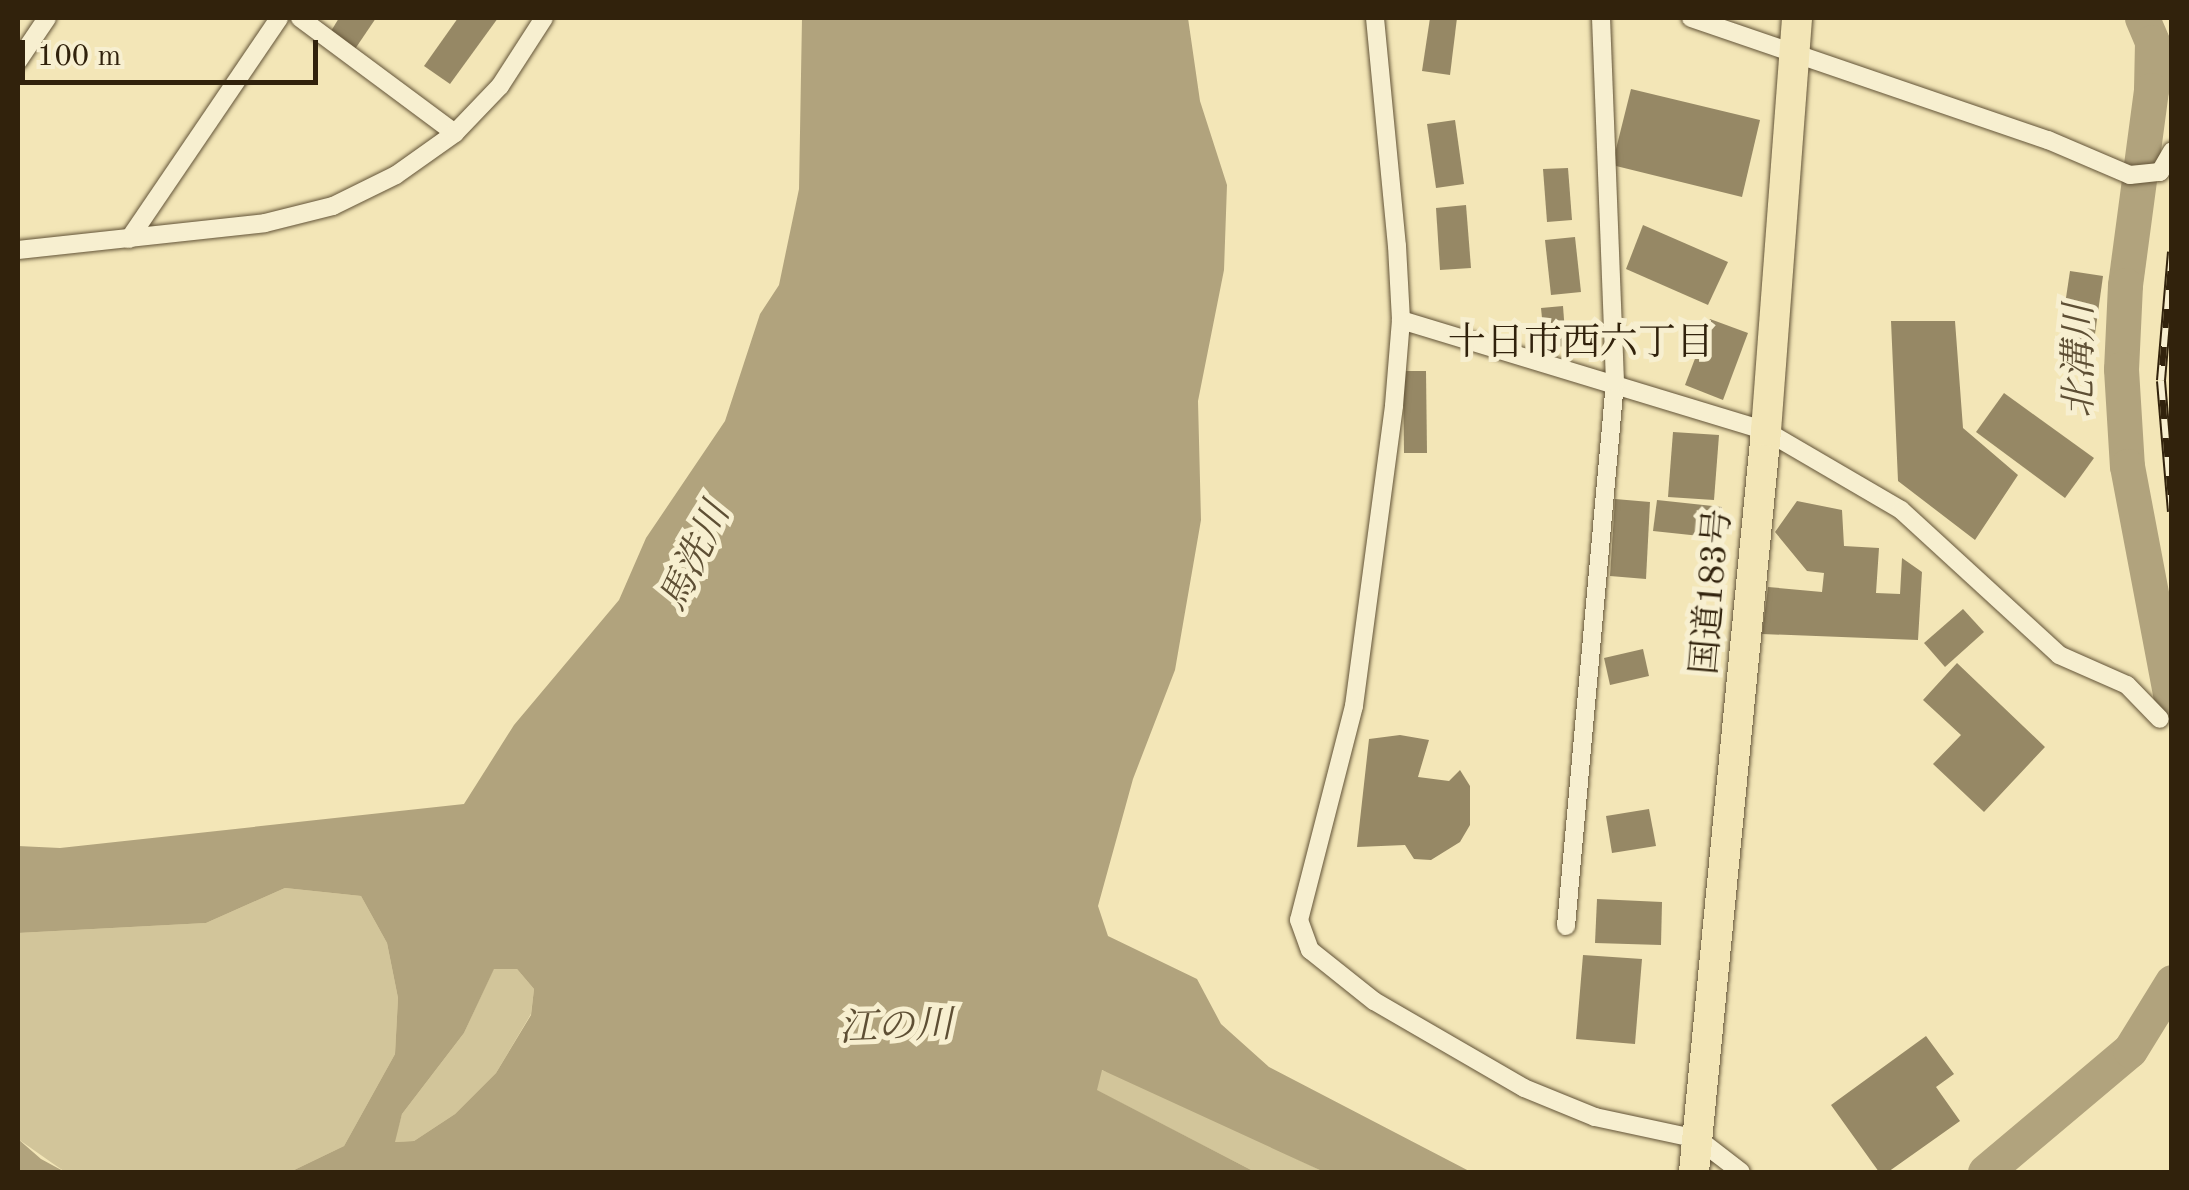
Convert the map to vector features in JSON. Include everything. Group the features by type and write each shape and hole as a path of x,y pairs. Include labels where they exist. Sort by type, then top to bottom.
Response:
{"highway":[{"name":"国道183号","path":"1694,1172 1766,431 1798,54 1797,18"}],"street":[{"path":"18,61 47,18"},
{"path":"129,239 279,18"},
{"path":"300,18 455,133"},
{"path":"18,250 265,223 333,206 396,175 455,133 500,86 544,18"},
{"path":"1375,18 1401,320 1384,504 1354,706 1299,920 1310,950 1374,1000 1524,1088 1595,1117 1698,1138 1741,1172"},
{"path":"1566,926 1615,382 1602,18"},
{"path":"1690,18 2048,140 2130,175 2160,172 2172,151"},
{"path":"1401,320 1766,431 1901,510 2058,655 2127,685 2160,719"}],"shaded area":[{"path":"285,888 361,896 387,943 398,998 395,1054 344,1146 290,1172 65,1172 18,1139 18,933 206,923"},
{"path":"494,968 517,969 534,989 531,1014 496,1073 455,1114 414,1141 394,1142 402,1114 464,1033"},
{"path":"1101,1070 1130,1079 1324,1172 1255,1172 1096,1090"}],"water":[{"path":"802,18 1188,18 1200,101 1227,185 1224,270 1198,401 1201,520 1175,670 1133,779 1098,906 1108,936 1197,979 1221,1024 1269,1067 1471,1172 1324,1172 1102,1070 1097,1090 1255,1172 290,1172 344,1146 395,1054 398,998 387,943 361,896 285,888 206,923 18,933 18,846 60,848 464,804 514,725 619,600 646,538 725,421 760,314 779,285 799,189","holes":["494,969 517,969 534,989 531,1015 496,1073 455,1114 414,1141 395,1142 402,1114 464,1033"]},
{"path":"18,1139 41,1159 65,1172 18,1172"}],"building":[{"path":"339,18 376,18 353,52 328,36"},
{"path":"458,18 498,18 450,84 424,66"},
{"path":"1430,18 1457,18 1450,75 1422,71"},
{"path":"1631,89 1760,120 1742,197 1612,165"},
{"path":"1455,120 1464,184 1436,188 1427,124"},
{"path":"1568,168 1572,220 1547,222 1543,169"},
{"path":"1466,205 1471,268 1440,270 1436,208"},
{"path":"1643,225 1728,262 1708,305 1626,269"},
{"path":"1575,237 1581,292 1551,295 1545,240"},
{"path":"2070,271 2103,276 2091,363 2057,358"},
{"path":"1563,306 1566,346 1545,348 1541,308"},
{"path":"1710,319 1748,333 1723,400 1685,385"},
{"path":"1891,321 1955,321 1963,428 2018,475 1975,540 1898,481"},
{"path":"1403,371 1426,371 1427,453 1404,453"},
{"path":"2004,393 2094,458 2065,498 1976,432"},
{"path":"1673,432 1719,435 1714,500 1668,497"},
{"path":"1615,499 1650,502 1646,579 1610,576"},
{"path":"1657,500 1722,507 1719,538 1653,531"},
{"path":"1797,501 1842,510 1844,546 1879,548 1876,593 1900,594 1902,558 1922,572 1918,640 1762,634 1768,587 1822,592 1824,573 1807,571 1775,532"},
{"path":"1963,609 1984,632 1945,667 1924,643"},
{"path":"1643,649 1649,676 1610,685 1604,658"},
{"path":"1957,663 2045,747 1984,812 1933,764 1961,735 1923,700"},
{"path":"1400,735 1429,740 1418,777 1449,781 1460,770 1470,786 1470,825 1460,842 1431,860 1414,859 1405,845 1357,847 1369,739"},
{"path":"1649,809 1656,846 1612,853 1606,816"},
{"path":"1597,899 1662,902 1661,945 1595,943"},
{"path":"1583,955 1642,959 1635,1044 1576,1039"},
{"path":"1926,1036 1954,1074 1936,1087 1960,1121 1888,1172 1879,1172 1831,1105"}],"waterway":[{"name":"北溝川","path":"2142,18 2152,42 2151,90 2125,285 2121,369 2127,466 2172,704"},
{"name":"北溝川","path":"1985,1172 2130,1050 2172,982"}],"railway":[{"path":"2172,252 2161,381 2172,512"}],"district":[{"name":"十日市西六丁目","path":"1581,345"}],"water label":[{"name":"馬洗川","path":"697,558"},
{"name":"江の川","path":"896,1029"}]}
